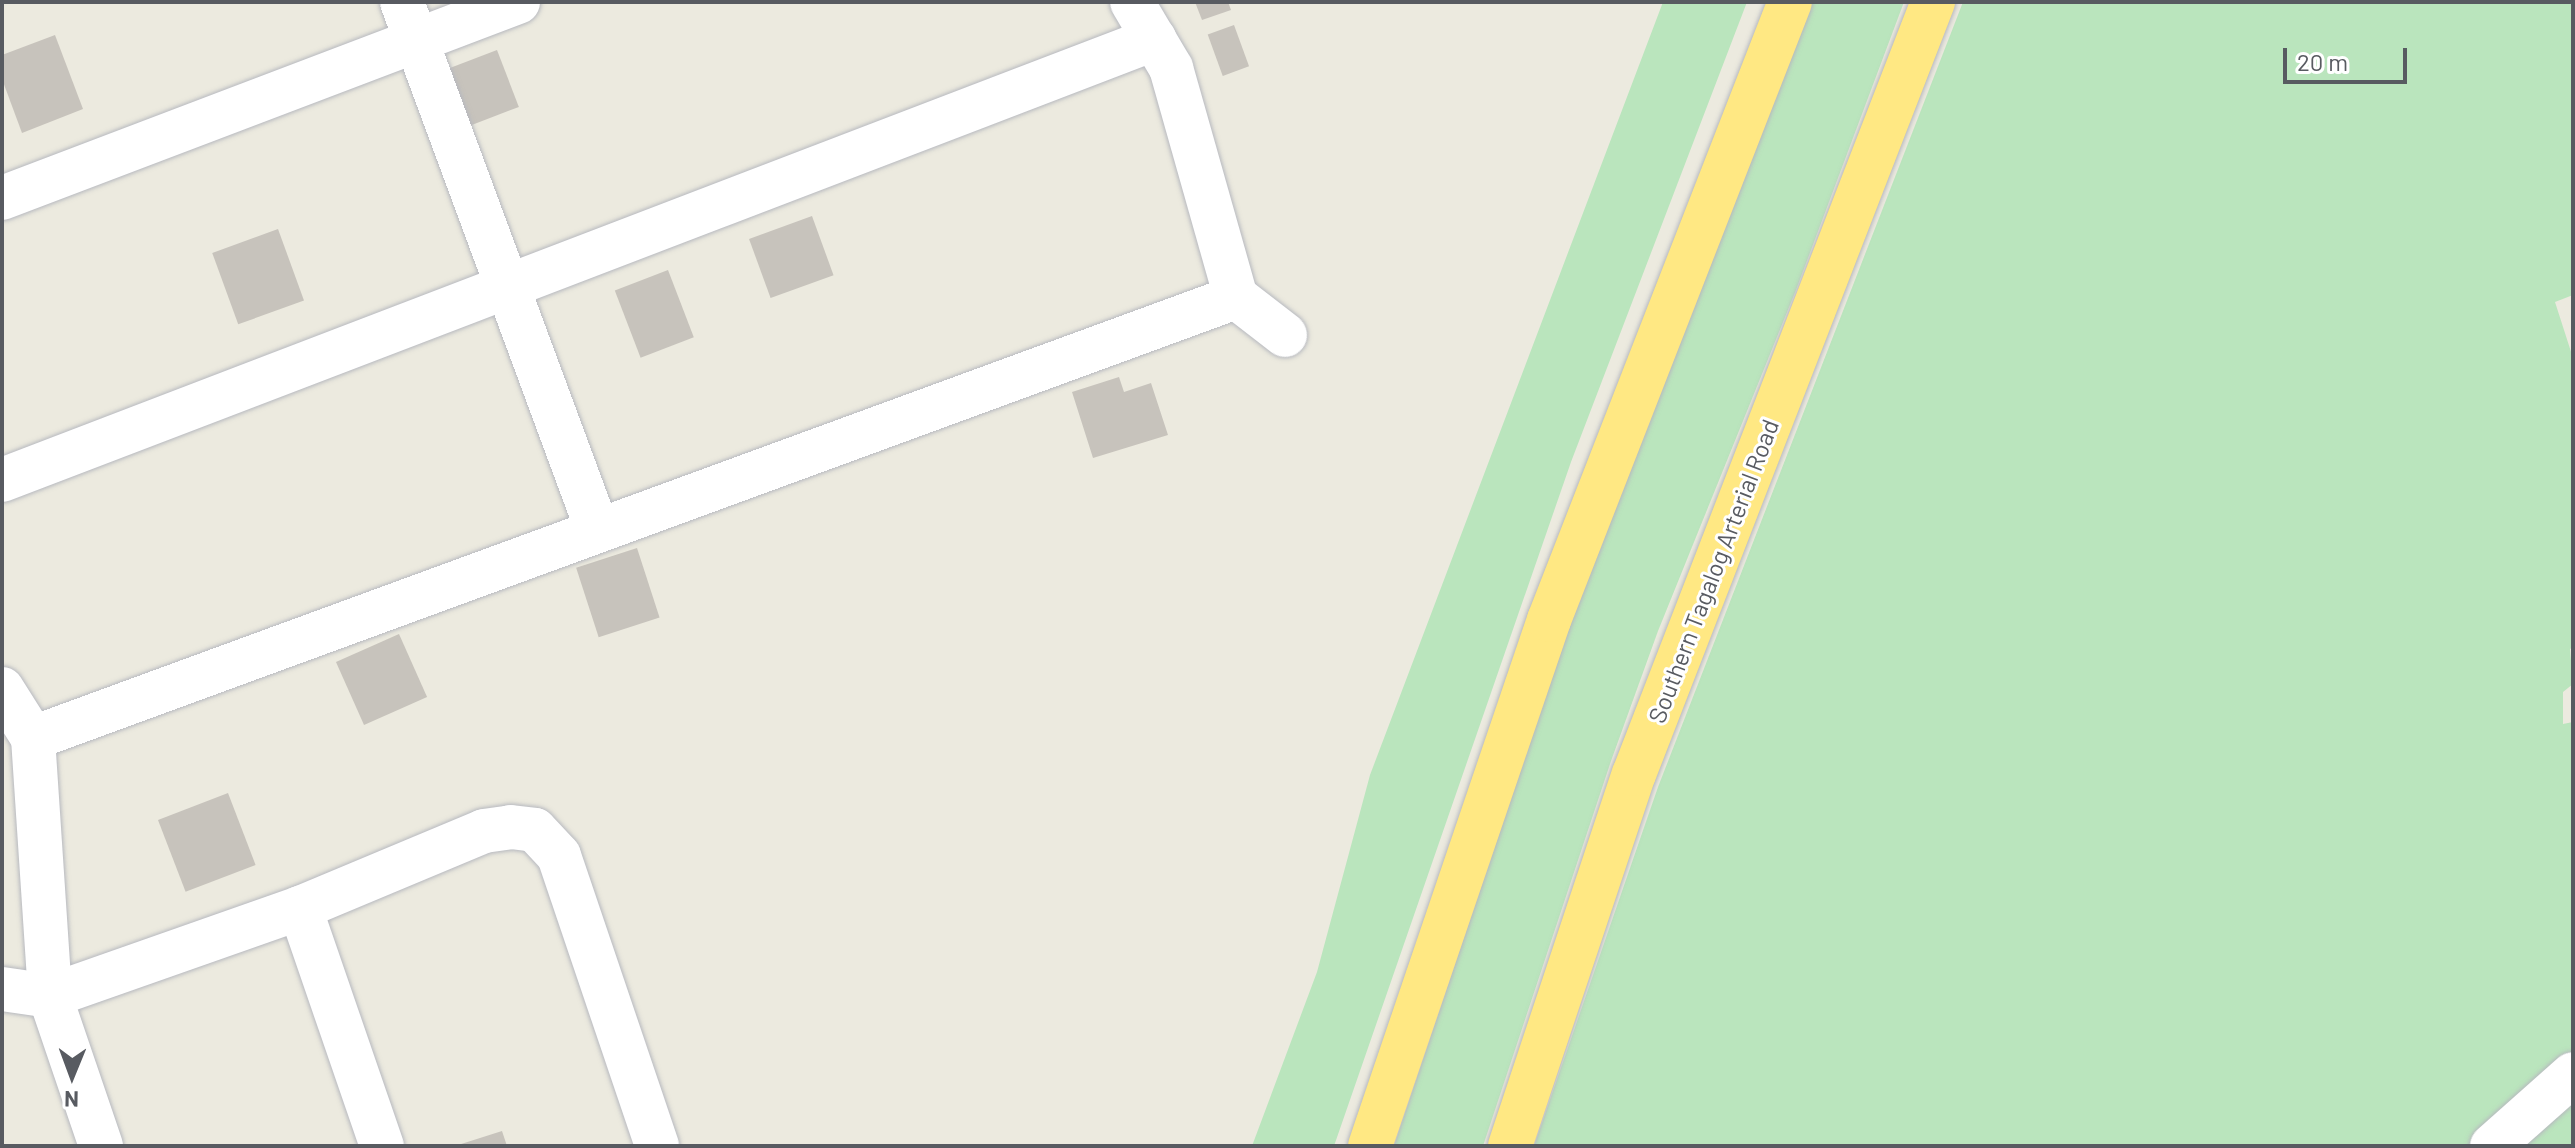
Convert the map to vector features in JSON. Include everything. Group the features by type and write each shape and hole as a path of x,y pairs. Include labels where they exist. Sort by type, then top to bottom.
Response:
{"highway":[{"path":"1370,1146 1549,620 1790,2"},
{"name":"Southern Tagalog Arterial Road","path":"1510,1146 1634,774 1818,307 1933,2"}],"street":[{"path":"2,198 409,21 518,2"},
{"path":"1132,2 1171,68 1236,297 1285,335"},
{"path":"409,21 597,529"},
{"path":"2,480 1154,39"},
{"path":"33,738 1236,297"},
{"path":"2,689 33,738 50,996 101,1146"},
{"path":"2,989 50,996 300,908 484,831 511,827 535,830 559,856 657,1146"},
{"path":"300,908 382,1146"},
{"path":"2492,1146 2573,1074"}],"green space":[{"path":"1663,2 1747,2 1571,462 1334,1146 1252,1146 1317,972 1370,775"},
{"path":"1810,2 1904,2 1796,290 1658,631 1611,761 1483,1146 1394,1146 1565,637"},
{"path":"1963,2 2573,2 2573,295 2555,302 2573,358 2573,647 2570,649 2573,684 2563,692 2563,724 2573,722 2573,1059 2476,1146 1534,1146 1658,787"},
{"path":"2573,1087 2573,1146 2509,1146"}],"building":[{"path":"1195,2 1228,2 1231,10 1202,20"},
{"path":"1234,25 1249,66 1223,76 1208,35"},
{"path":"55,35 83,109 22,133 2,79 2,55"},
{"path":"497,50 519,107 467,127 445,70"},
{"path":"812,216 834,275 771,298 749,239"},
{"path":"278,229 304,300 238,324 212,253"},
{"path":"668,270 694,337 641,358 615,290"},
{"path":"1119,377 1124,392 1151,383 1168,435 1093,458 1072,392"},
{"path":"637,548 660,617 599,637 576,568"},
{"path":"399,634 427,697 364,725 336,662"},
{"path":"228,793 256,865 186,892 158,820"},
{"path":"502,1131 507,1146 458,1146 458,1145"}]}
